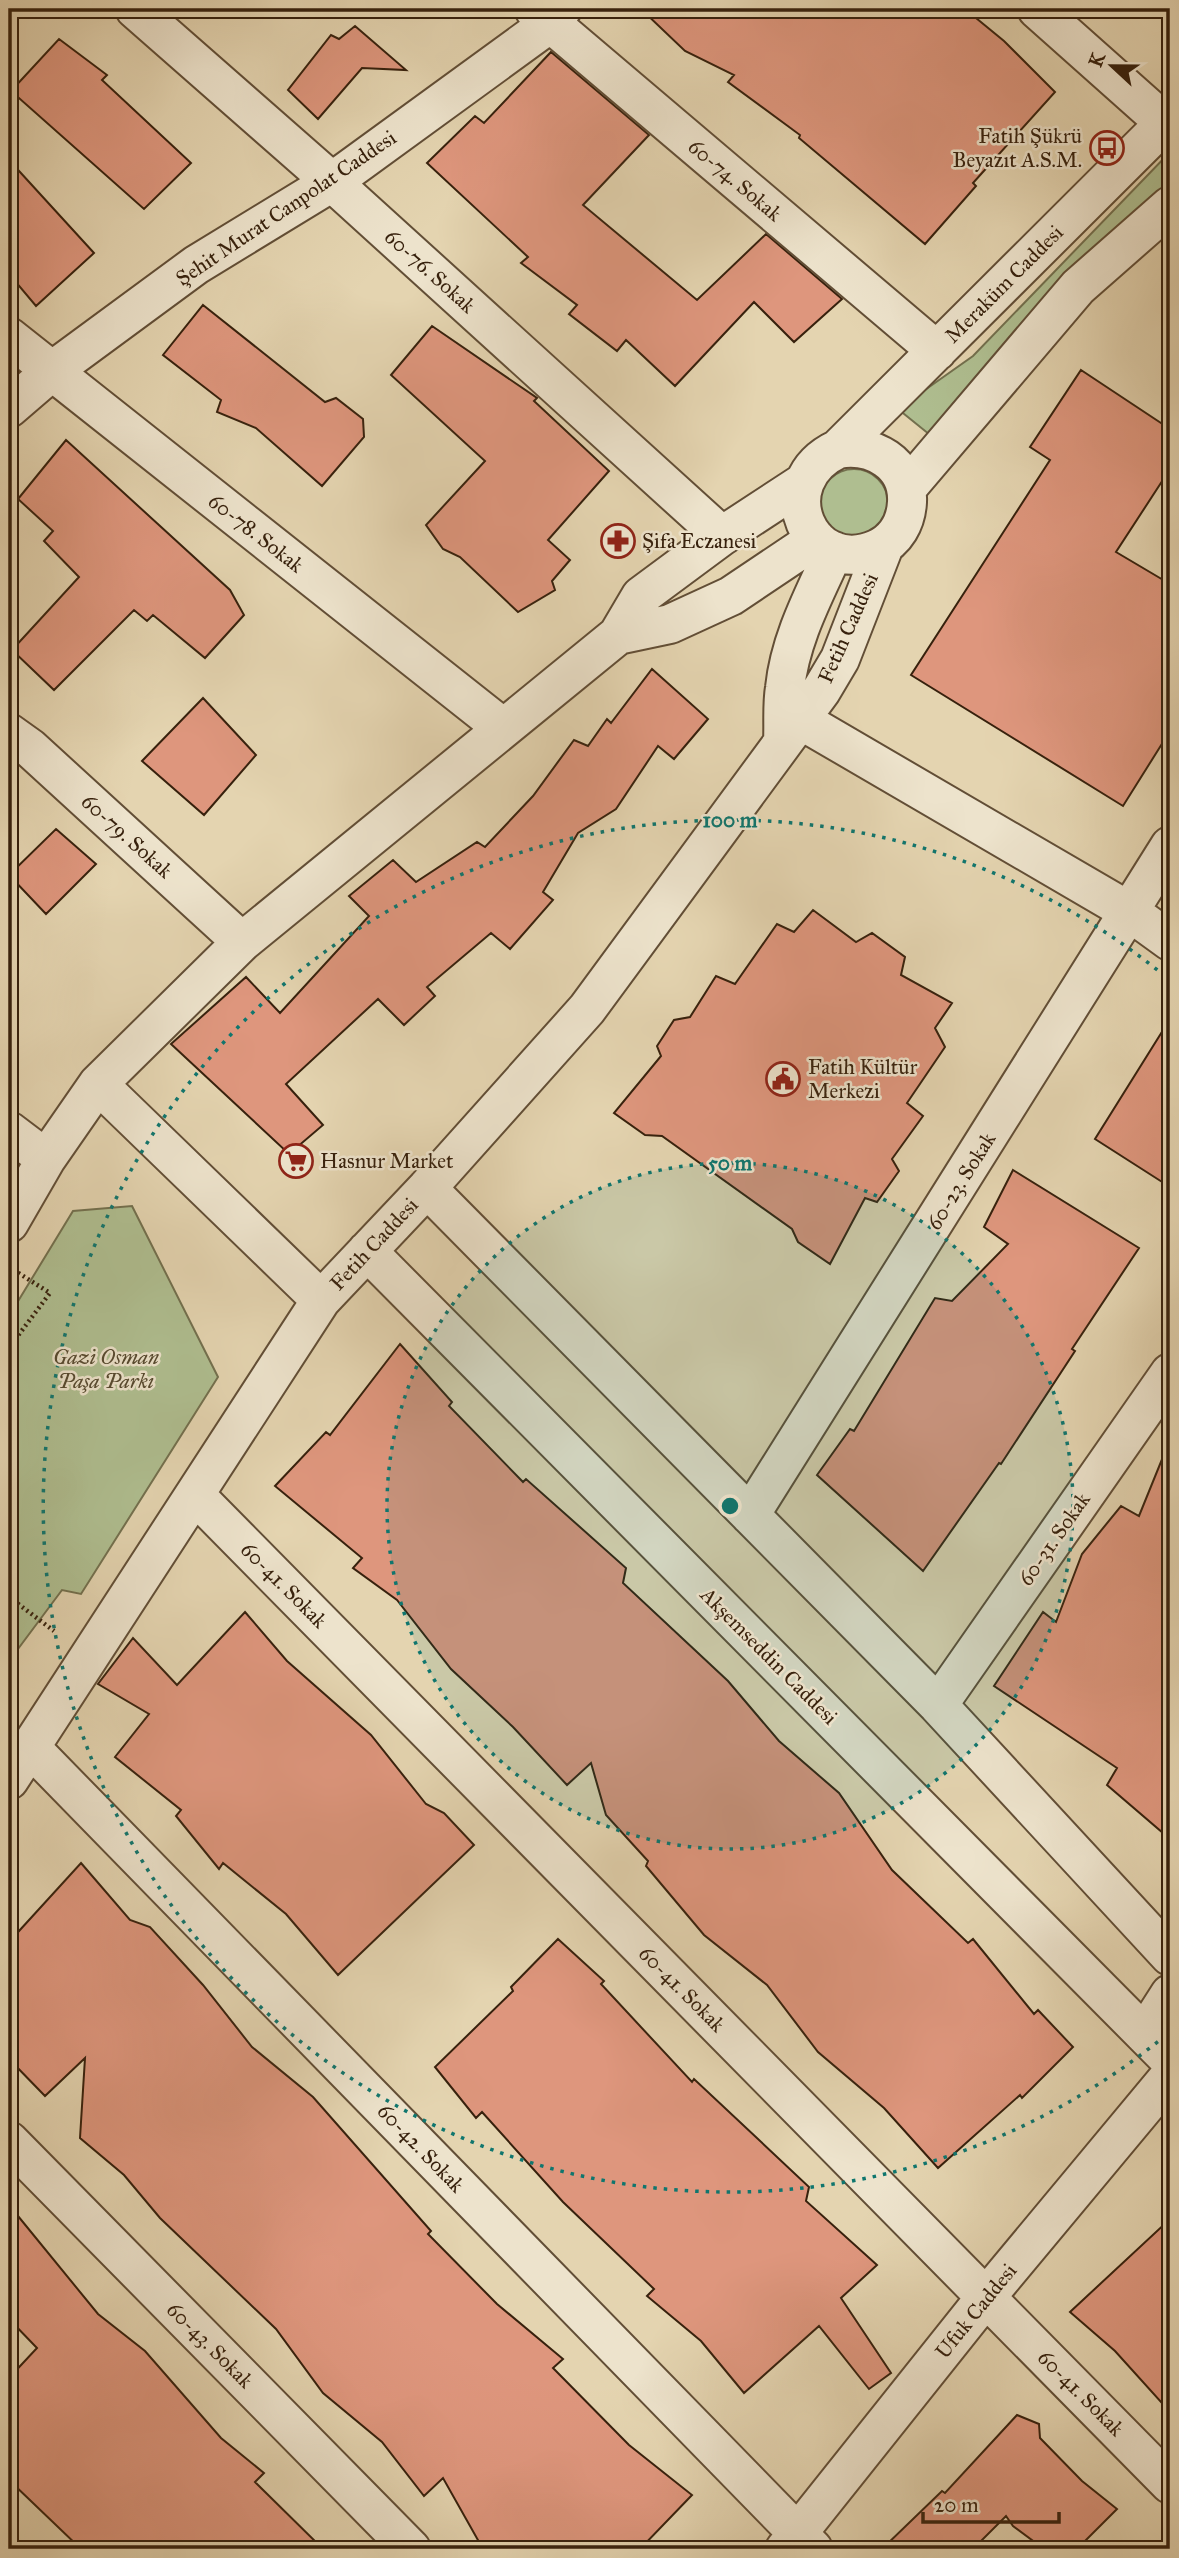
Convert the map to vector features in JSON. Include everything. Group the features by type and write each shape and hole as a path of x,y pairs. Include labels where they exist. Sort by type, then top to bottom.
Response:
{"street":[{"name":"60-76. Sokak","path":"135,9 332,182 722,536"},
{"path":"1037,9 1168,120"},
{"name":"Şehit Murat Canpolat Caddesi","path":"9,408 52,371 196,265 332,182 549,14"},
{"name":"60-74. Sokak","path":"549,14 937,351"},
{"name":"Meraküm Caddesi","path":"618,635 641,596 722,536 803,484 816,462 838,449 1168,120"},
{"path":"907,488 1078,287 1170,206"},
{"name":"60-78. Sokak","path":"9,337 503,729"},
{"path":"803,484 803,518 825,545 859,555 884,546 901,526 906,513 907,488 895,468 880,454 852,447 838,449"},
{"path":"9,1223 46,1159 98,1084 242,942 618,635 670,624 731,596 825,545"},
{"name":"Fetih Caddesi","path":"791,731 785,687 794,646 825,545"},
{"name":"Fetih Caddesi","path":"9,1780 321,1300 427,1188 587,1009 821,691 840,659 884,546"},
{"path":"791,731 1130,912 1170,941"},
{"name":"60-79. Sokak","path":"9,733 30,748 242,942"},
{"name":"60-23. Sokak","path":"750,1515 1170,846"},
{"path":"98,1084 321,1300"},
{"path":"9,1131 46,1159"},
{"path":"427,1188 938,1705 1170,1956"},
{"name":"Akşemseddin Caddesi","path":"367,1251 1158,2047"},
{"name":"60-31. Sokak","path":"938,1705 1170,1373"},
{"name":"60-41. Sokak","path":"195,1494 1170,2484"},
{"name":"60-42. Sokak","path":"30,1747 799,2544"},
{"path":"1158,2047 1170,1994"},
{"name":"Ufuk Caddesi","path":"799,2544 986,2297 1170,2076"},
{"name":"60-43. Sokak","path":"9,2141 411,2549"}],"path":[{"path":"9,1268 50,1293 10,1345 9,1352"},
{"path":"9,1597 90,1655"}],"green space":[{"path":"1170,152 1170,187 935,439 898,409 973,356"},
{"path":"847,469 861,469 873,474 883,484 888,503 883,522 873,532 861,537 847,537 835,532 825,522 820,510 820,496 825,484 835,474"},
{"name":"Gazi Osman Paşa Parkı","path":"132,1206 218,1377 81,1594 62,1590 9,1661 9,1316 73,1211"}],"building":[{"path":"641,9 965,9 1004,41 1055,92 973,183 976,186 925,244 799,138 800,135 728,82 734,75 685,51"},
{"path":"355,26 406,70 362,68 318,119 288,90 331,35 339,39"},
{"path":"59,39 107,75 102,80 191,163 144,209 11,91"},
{"path":"551,52 649,135 583,205 697,300 766,234 842,299 794,342 754,302 675,386 626,340 617,351 569,314 577,305 521,263 528,257 427,163 475,116 484,123"},
{"path":"9,160 94,253 36,306 9,274"},
{"path":"203,305 325,402 336,398 363,419 364,437 322,486 256,428 217,412 221,400 163,355"},
{"path":"432,326 537,398 534,401 609,471 548,540 570,560 552,581 555,590 518,612 460,557 443,549 426,525 485,461 391,375"},
{"path":"1081,370 1170,429 1170,469 1116,552 1170,584 1170,731 1123,806 911,675 1050,460 1030,447"},
{"path":"66,440 230,590 244,615 205,658 153,615 147,621 134,610 54,690 12,650 79,577 44,541 53,531 18,499"},
{"path":"652,669 708,719 674,759 658,746 616,809 578,833 543,892 553,900 510,949 491,933 427,987 435,996 404,1025 378,999 286,1084 323,1125 289,1154 171,1044 246,977 280,1013 369,916 349,896 393,860 416,882 477,842 485,847 533,796 574,740 588,746 607,719 611,723"},
{"path":"203,698 256,755 204,815 142,761"},
{"path":"56,829 96,864 46,914 9,875"},
{"name":"Fatih Kültür Merkezi","path":"813,910 856,942 872,933 905,957 901,975 952,1003 935,1028 945,1047 907,1103 923,1116 892,1159 899,1171 877,1202 865,1198 830,1264 798,1242 792,1229 662,1136 645,1135 614,1113 661,1056 657,1046 674,1020 690,1017 716,976 735,984 777,924 794,932"},
{"path":"1170,1019 1170,1187 1095,1139"},
{"path":"1013,1170 1139,1248 1001,1464 999,1463 923,1571 817,1475 850,1429 854,1431 935,1298 952,1301 1008,1244 984,1227"},
{"path":"400,1344 452,1402 449,1406 523,1482 526,1479 626,1568 623,1583 728,1681 779,1741 839,1793 892,1870 968,1943 973,1939 1034,2014 1038,2010 1073,2047 1022,2098 1020,2095 938,2168 884,2108 818,2052 767,1985 704,1935 646,1866 648,1861 606,1815 591,1763 567,1785 513,1727 451,1669 397,1600 353,1568 362,1558 275,1486 326,1432 330,1435"},
{"path":"1169,1442 1170,1839 1107,1785 1117,1768 994,1686 1043,1612 1056,1622 1082,1554 1121,1506 1139,1516"},
{"path":"245,1612 287,1661 371,1735 426,1804 444,1813 474,1845 338,1975 286,1914 223,1863 219,1869 176,1816 181,1810 115,1757 149,1714 98,1684 133,1638 177,1685"},
{"path":"81,1863 130,1920 150,1927 203,1985 252,2047 313,2097 431,2231 428,2234 497,2304 563,2359 553,2368 629,2445 692,2495 640,2549 483,2549 443,2478 424,2496 382,2442 323,2393 276,2329 160,2218 124,2175 80,2138 85,2058 45,2096 9,2059 9,1942"},
{"path":"558,1939 604,1981 601,1984 692,2082 694,2079 809,2187 806,2201 877,2265 841,2298 891,2373 869,2389 819,2326 744,2393 701,2341 647,2296 654,2289 563,2202 482,2112 476,2118 435,2067 513,1991 511,1987"},
{"path":"9,2205 98,2314 145,2351 221,2438 264,2473 255,2482 323,2549 81,2549 9,2480 9,2378 37,2348 9,2319"},
{"path":"1170,2219 1170,2412 1115,2351 1070,2312"},
{"path":"1017,2415 1039,2424 1040,2438 1082,2481 1117,2509 1077,2549 1044,2549 1013,2526 1006,2516 973,2549 882,2549 942,2491 945,2493"}],"place":[{"name":"Fatih Şükrü Beyazıt A.S.M.","path":"1107,148"},
{"name":"Şifa Eczanesi","path":"618,541"},
{"name":"Fatih Kültür Merkezi","path":"783,1079"},
{"name":"Hasnur Market","path":"296,1161"}]}
